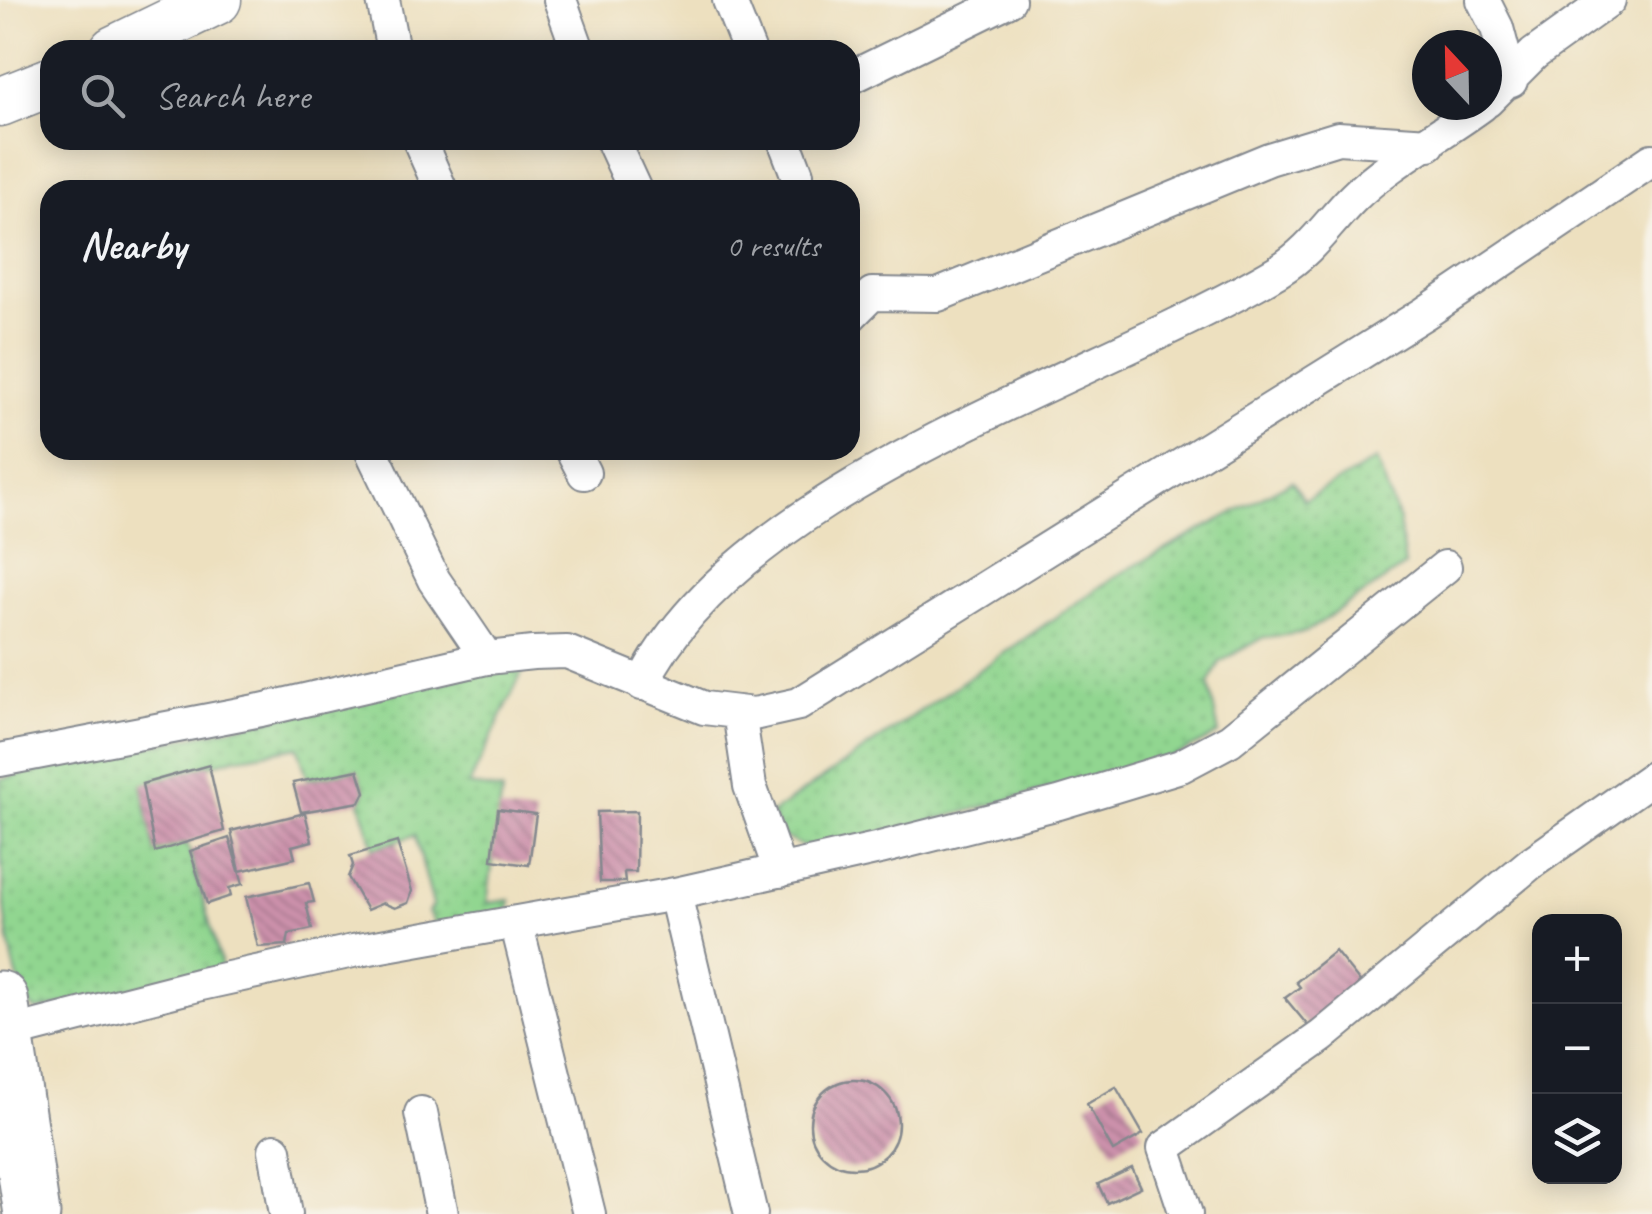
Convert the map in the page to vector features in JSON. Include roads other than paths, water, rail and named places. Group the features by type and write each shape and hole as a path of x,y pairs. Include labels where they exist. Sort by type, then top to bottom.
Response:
{"highway":[{"path":"3,1016 32,1214"}],"street":[{"path":"134,40 216,0"},
{"path":"383,0 391,40"},
{"path":"560,0 574,40"},
{"path":"730,0 745,40"},
{"path":"860,73 1009,0"},
{"path":"1483,0 1498,30"},
{"path":"1502,87 1534,54 1609,0"},
{"path":"0,102 40,86"},
{"path":"642,684 660,647 698,600 780,536 896,459 1158,335 1277,272 1312,249 1355,196 1461,120"},
{"path":"860,306 872,294 938,295 1269,159 1338,138 1429,144"},
{"path":"423,150 437,180"},
{"path":"617,150 630,180"},
{"path":"788,150 798,174"},
{"path":"0,760 244,714 487,658 567,652 704,708 754,714 799,704 1425,312 1652,160"},
{"path":"376,460 434,580 487,658"},
{"path":"3,1016 201,984 675,894 1060,803 1181,766 1230,740 1445,568"},
{"path":"740,712 750,786 780,870"},
{"path":"1186,1214 1164,1148 1322,1036 1531,863 1652,778"},
{"path":"675,894 750,1214"},
{"path":"516,922 589,1214"},
{"path":"421,1113 442,1214"},
{"path":"275,1150 286,1214"}]}
